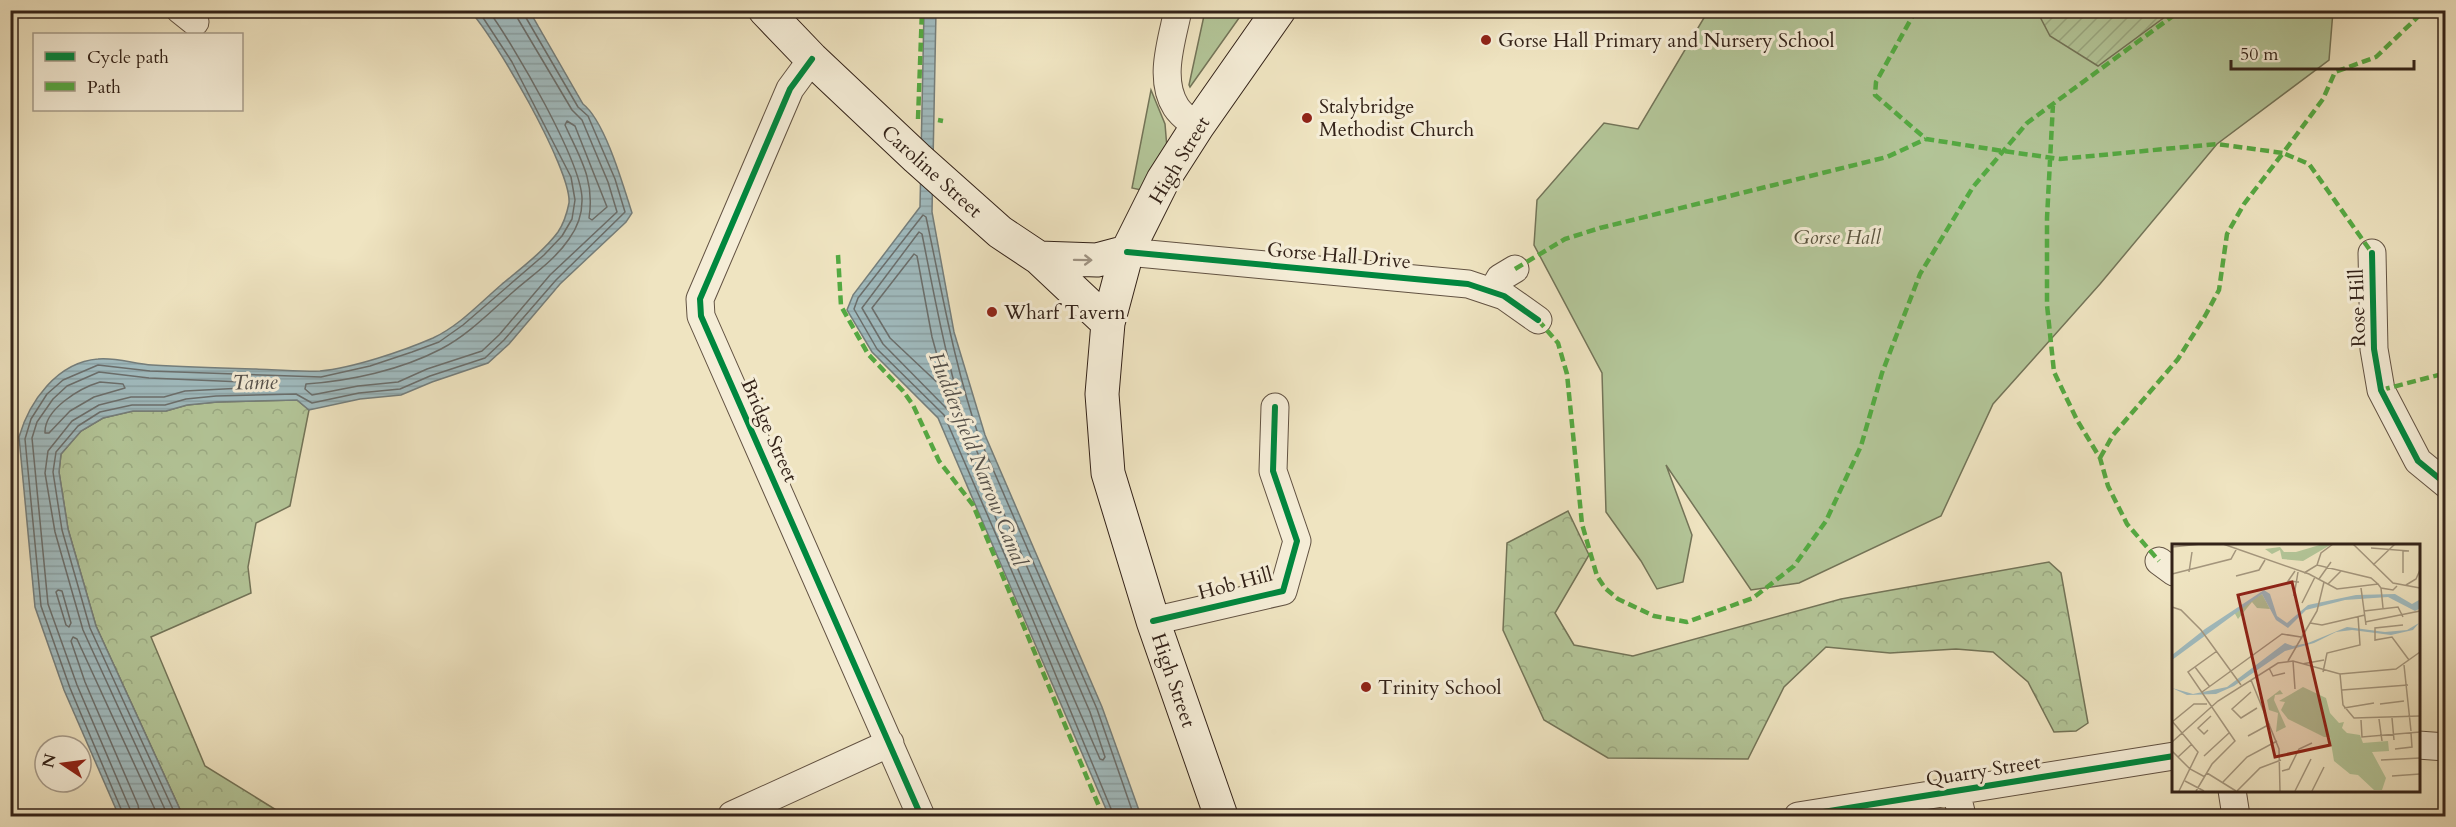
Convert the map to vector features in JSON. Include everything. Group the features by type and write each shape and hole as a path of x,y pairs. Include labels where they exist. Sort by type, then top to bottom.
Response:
{"main road":[{"name":"Caroline Street","path":"765,10 812,59 917,159 1000,232 1039,258 1108,323"},
{"name":"High Street","path":"1221,816 1153,621 1108,473 1102,394 1108,323 1127,252 1163,180 1279,10"},
{"path":"1039,258 1097,260 1127,252"}],"street":[{"path":"1178,10 1167,67 1169,86 1176,107 1197,127"},
{"name":"Bridge Street","path":"812,59 790,89 700,299 701,316 921,816"},
{"name":"Gorse Hall Drive","path":"1127,252 1467,284 1504,296 1538,320"},
{"name":"Rose Hill","path":"2372,253 2374,350 2381,390 2418,461 2445,484"},
{"path":"1492,292 1500,278 1515,268"},
{"name":"Hob Hill","path":"1153,621 1283,591 1297,541 1274,471 1275,407"},
{"path":"732,815 890,743"},
{"path":"2420,745 2445,747"},
{"name":"Quarry Street","path":"1798,816 1959,804 2172,756"},
{"path":"2232,791 2236,816"}],"green space":[{"path":"1205,11 1244,11 1190,87 1189,85"},
{"name":"Gorse Hall","path":"1708,11 2333,11 2329,60 2217,144 2100,284 1993,404 1941,516 1799,583 1751,590 1666,465 1692,535 1683,582 1657,589 1641,561 1606,512 1602,373 1534,245 1537,200 1604,123 1638,129"},
{"path":"2037,11 2173,11 2098,66 2050,36"},
{"path":"1151,90 1165,124 1167,148 1141,190 1132,188"},
{"path":"297,400 309,410 290,506 256,523 248,567 251,593 151,637 205,766 286,816 183,816 96,626 68,529 59,472 61,454 81,431 103,418 133,411 166,411 187,405 217,402"},
{"path":"1568,511 1589,555 1555,613 1574,645 1633,656 1841,599 2049,562 2061,573 2088,723 2076,731 2054,732 2028,682 1993,652 1956,649 1890,653 1826,647 1784,687 1748,759 1608,758 1544,720 1503,630 1507,543"}],"water":[{"name":"Tame","path":"470,11 530,12 583,104 599,124 632,213 626,222 560,284 509,344 488,363 401,395 360,399 309,410 297,400 217,402 187,405 166,411 133,411 103,418 81,431 61,454 59,472 68,529 96,626 183,816 119,816 93,756 93,734 83,734 64,690 35,607 19,437 30,410 47,386 58,376 83,362 105,359 152,365 320,371 362,363 433,338 469,314 552,239 564,222 569,203 567,186 545,134 513,74"},
{"name":"Huddersfield Narrow Canal","path":"924,11 936,11 932,212 954,332 985,435 1102,707 1141,816 1109,816 938,418 872,352 847,310 853,295 920,207"}],"marked path":[{"path":"918,119 922,10"},
{"path":"1916,10 1876,82 1875,95 1926,139 2060,159 2217,144 2283,153 2323,99 2335,72 2376,57 2425,10"},
{"path":"1538,320 1558,343 1567,374 1582,524 1597,576 1605,588 1618,599 1654,616 1687,622 1753,598 1794,566 1826,521 1861,446 1882,373 1920,274 1973,187 2027,123 2181,10"},
{"path":"2053,104 2047,218 2047,305 2054,372 2077,420 2100,458 2108,486 2127,524 2159,561"},
{"path":"938,120 943,121"},
{"path":"1515,269 1565,239 1600,228 1887,157 1926,139"},
{"path":"2100,458 2113,435 2178,359 2205,316 2219,290 2227,234 2244,204 2283,153 2309,164 2372,253"},
{"path":"838,255 841,306 868,354 913,405 939,461 973,505 1103,816"},
{"path":"2381,390 2446,373"}],"cycle path":[{"path":"812,59 790,89 700,299 701,316 921,816"},
{"path":"1127,252 1468,284 1504,296 1538,320"},
{"path":"2372,253 2374,349 2381,390 2418,461 2446,484"},
{"path":"1153,621 1283,591 1297,541 1273,471 1275,407"},
{"path":"1798,816 2172,756"}],"place":[{"name":"Gorse Hall Primary and Nursery School","path":"1486,40"},
{"name":"Stalybridge Methodist Church","path":"1307,118"},
{"name":"Wharf Tavern","path":"992,312"},
{"name":"Trinity School","path":"1366,687"}]}
